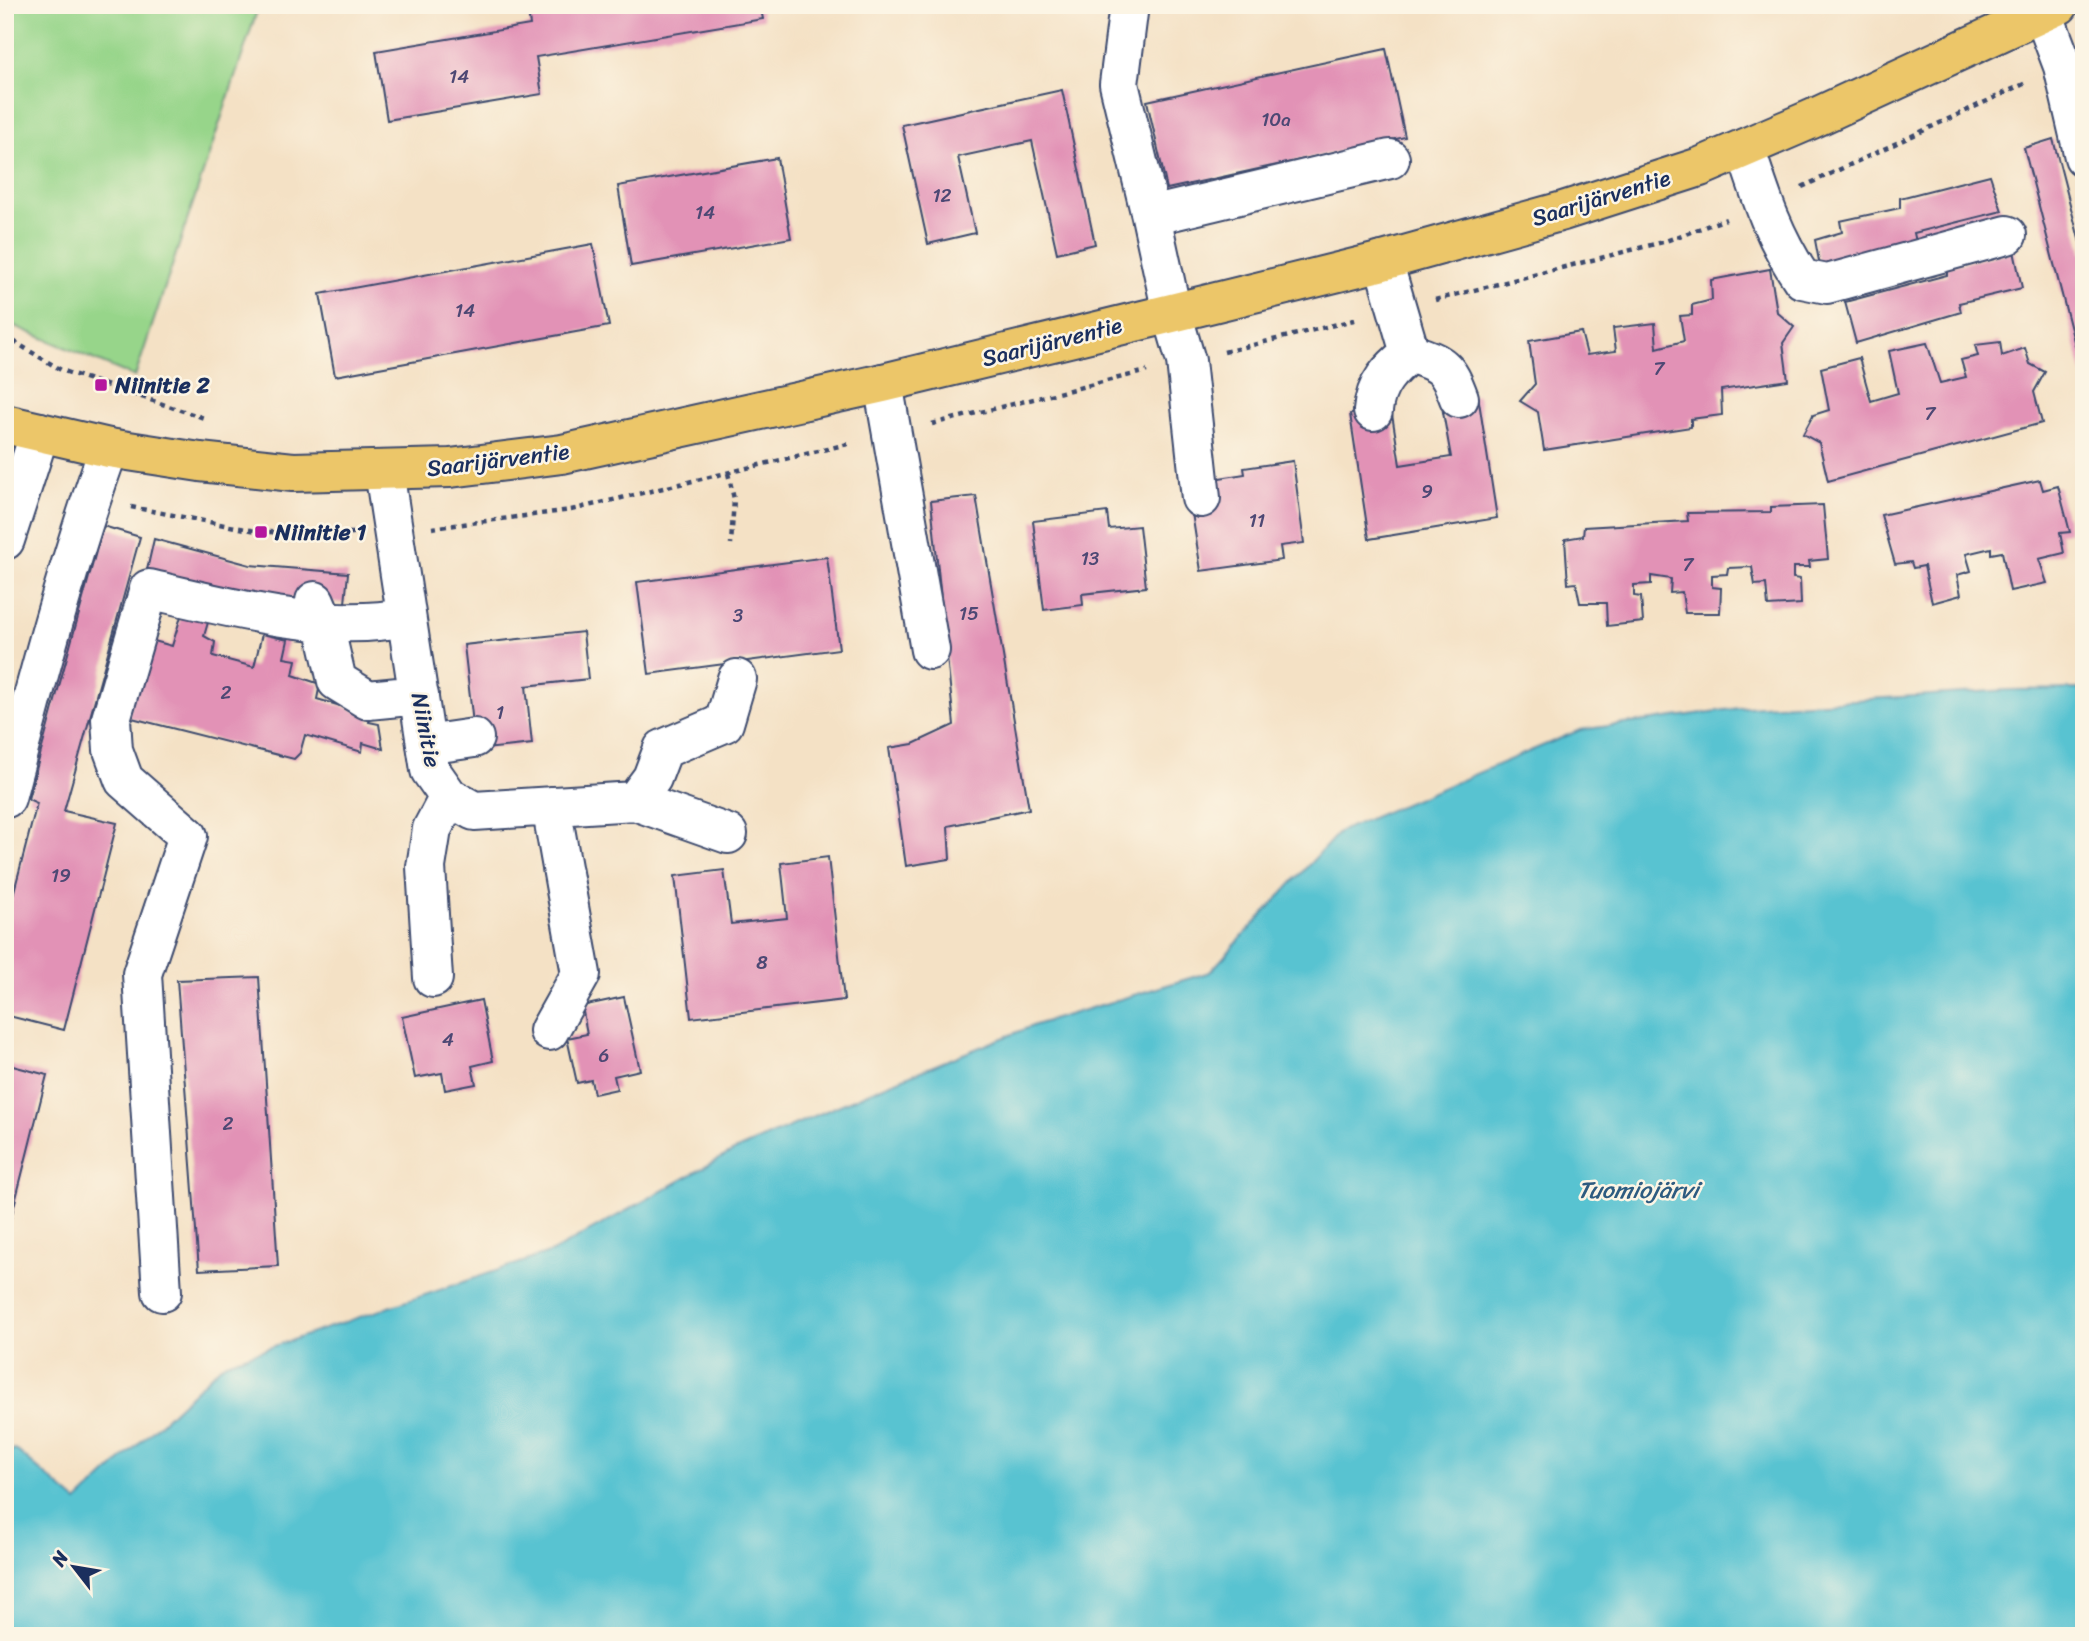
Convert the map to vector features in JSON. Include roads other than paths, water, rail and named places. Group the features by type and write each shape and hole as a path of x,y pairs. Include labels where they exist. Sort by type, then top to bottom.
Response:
{"main road":[{"name":"Saarijärventie","path":"22,428 109,448 293,472 450,468 562,454 883,383 1172,313 1383,261 1563,211 1700,167 2037,11"}],"street":[{"path":"1129,5 1119,84 1172,313 1186,361 1201,498"},
{"path":"2037,11 2063,66 2084,157"},
{"path":"1745,148 1782,250 1802,279 1826,284 2007,235"},
{"path":"1151,216 1391,159"},
{"path":"1383,261 1410,353"},
{"path":"1410,353 1435,362 1451,375 1460,398"},
{"path":"1373,411 1374,394 1390,370 1410,353"},
{"path":"883,383 930,650"},
{"path":"5,540 22,428"},
{"path":"6,798 71,601 92,495 109,448"},
{"name":"Niinitie","path":"384,471 430,770 449,797 474,811 635,801"},
{"path":"162,1292 142,974 188,836 124,780 113,750 111,719 149,589 242,611 319,611 348,624 406,617"},
{"path":"319,611 337,681 368,701 419,695"},
{"path":"728,834 635,801 652,778 663,749 724,723 737,679"},
{"path":"426,745 474,738"},
{"path":"433,978 426,867 432,829 449,797"},
{"path":"549,1031 581,974 551,806"}],"water":[{"name":"Tuomiojärvi","path":"2084,689 2084,1636 5,1636 5,1453 15,1449 77,1502 224,1363 552,1252 732,1152 886,1085 1035,1025 1210,972 1340,831 1580,730 1747,707 2008,690"}],"place":[{"name":"Niinitie 2","path":"101,385"},
{"name":"Niinitie 1","path":"261,532"}]}
